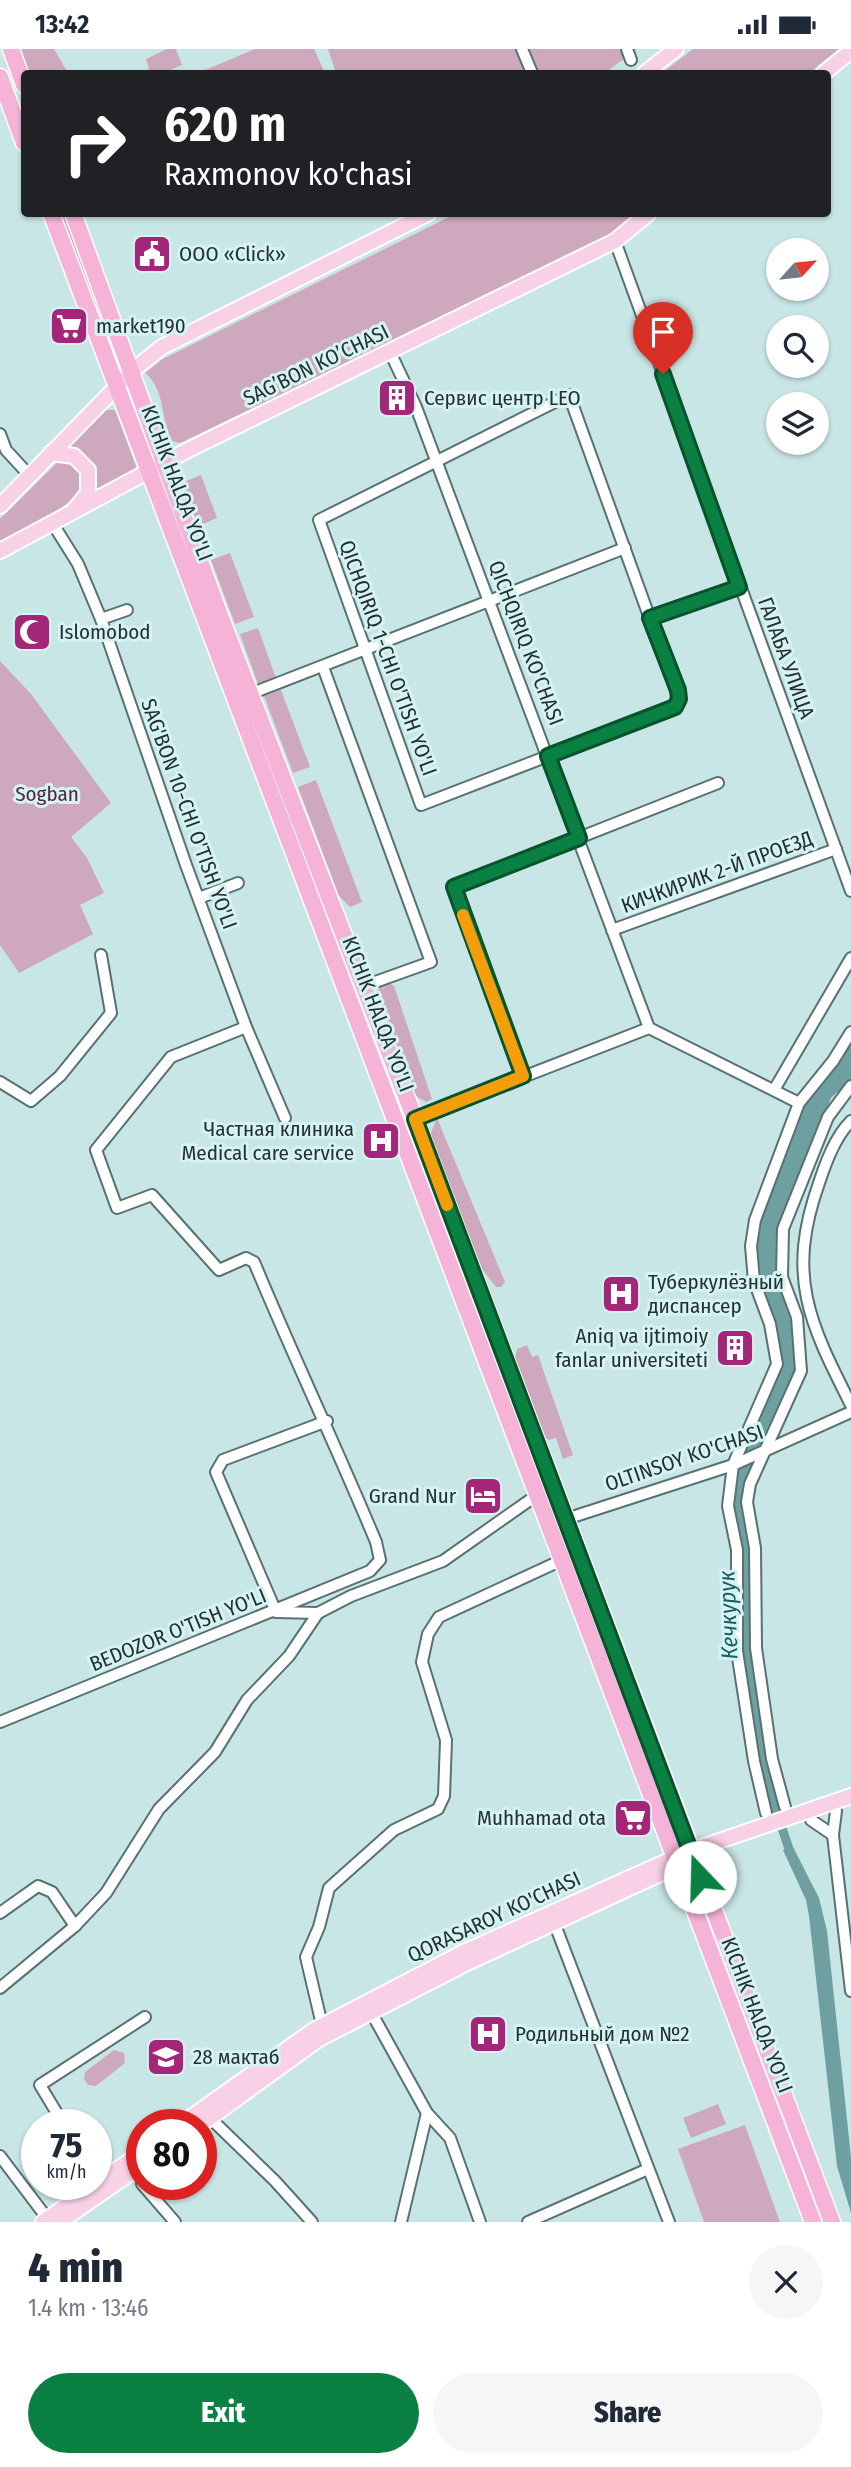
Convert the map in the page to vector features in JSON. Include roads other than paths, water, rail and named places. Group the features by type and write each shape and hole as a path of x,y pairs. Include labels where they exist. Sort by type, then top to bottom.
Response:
{"highway":[{"path":"11,49 21,77"},
{"path":"0,77 21,124"},
{"name":"KICHIK HALQA YO'LI","path":"53,217 117,385 157,468 282,797 446,1252 562,1560 602,1641"},
{"name":"KICHIK HALQA YO'LI","path":"74,217 129,364 157,468"},
{"name":"KICHIK HALQA YO'LI","path":"213,616 250,694 282,797 364,986 566,1519 602,1641 684,1859 813,2222"},
{"path":"446,1252 463,1245"},
{"name":"KICHIK HALQA YO'LI","path":"684,1859 832,2222"}],"main road":[{"path":"649,70 676,49"},
{"path":"828,70 851,51"},
{"path":"0,506 117,385 129,364 421,217"},
{"name":"SAG’BON KO’CHASI","path":"0,551 157,468 615,241 644,217"},
{"path":"51,453 74,456 84,464 90,478 85,499 66,517"},
{"name":"QORASAROY KO'CHASI","path":"203,2109 322,2025 552,1917 684,1859 771,1823 851,1796"},
{"name":"QORASAROY KO'CHASI","path":"787,1818 811,1820 851,1806"},
{"name":"QORASAROY KO'CHASI","path":"217,2112 319,2039 552,1917"},
{"path":"50,2221 126,2183"},
{"path":"50,2221 75,2200"}],"street":[{"path":"522,49 531,70"},
{"path":"627,49 632,60"},
{"name":"ГАЛАБА УЛИЦА","path":"615,241 851,891"},
{"name":"QICHQIRIQ KO'CHASI","path":"390,352 416,407 649,1028"},
{"path":"435,459 569,395 678,690 679,699 675,707 548,756"},
{"path":"0,434 6,450 29,475"},
{"name":"QICHQIRIQ 1-CHI O'TISH YO'LI","path":"435,459 319,520 421,805 548,756"},
{"name":"SAG'BON 10-CHI O'TISH YO'LI","path":"53,524 78,564 101,619 246,1027 285,1118"},
{"path":"250,694 625,548"},
{"path":"650,618 739,587"},
{"path":"101,619 127,610"},
{"path":"323,667 431,962 364,986"},
{"path":"523,1076 454,887 718,783"},
{"name":"КИЧКИРИК 2-Й ПРОЕЗД","path":"612,930 836,849"},
{"path":"199,898 238,883"},
{"path":"0,1082 31,1101 60,1076 111,1013 101,955"},
{"path":"775,1090 851,958"},
{"path":"246,1027 171,1057 96,1150 117,1207 152,1195 219,1270 246,1258 254,1262 296,1365 327,1422 223,1460 217,1467 276,1612 318,1613 351,1596 443,1561 537,1495"},
{"path":"415,1119 649,1028 799,1103"},
{"path":"771,1823 754,1761 737,1651 737,1550 728,1506 733,1465 776,1364 770,1324 754,1281 751,1246 755,1220 799,1103 833,1061 851,1033"},
{"path":"787,1818 772,1759 756,1648 755,1548 747,1502 750,1484 801,1371 797,1317 782,1277 783,1229 828,1117 851,1086"},
{"path":"851,1121 834,1146 816,1192 805,1236 803,1264 804,1294 813,1327 851,1405"},
{"name":"OLTINSOY KO'CHASI","path":"566,1519 733,1465 851,1412"},
{"name":"BEDOZOR O'TISH YO'LI","path":"0,1722 276,1612 370,1571 378,1564 379,1551 327,1422"},
{"path":"322,2025 306,1957 319,1927 329,1888 394,1830 438,1809 444,1796 446,1740 422,1662 428,1634 439,1618 562,1560"},
{"path":"0,1988 75,1926 106,1893 159,1809 215,1752 247,1700 289,1656 318,1613"},
{"path":"836,1811 833,1835 851,1991"},
{"path":"811,1820 833,1835"},
{"path":"0,1913 38,1887 52,1892 75,1926"},
{"path":"552,1917 669,2222"},
{"path":"371,2013 427,2113 450,2138 480,2222"},
{"path":"54,2109 40,2085 145,2017"},
{"path":"401,2222 427,2113"},
{"path":"217,2131 275,2181 312,2222"},
{"path":"0,2156 50,2221"},
{"path":"528,2222 648,2169"},
{"path":"158,2200 175,2222"}],"water":[{"path":"851,1040 851,1079 831,1098 778,1244 794,1318 799,1370 748,1483 754,1647 780,1805 769,1808 756,1760 740,1649 730,1506 732,1480 780,1366 776,1323 758,1280 758,1223 770,1186 790,1146 811,1088"},
{"path":"793,1847 819,1898 827,1931 851,2157 851,2213 837,2166 809,1916 806,1900 783,1850"}],"waterway":[{"name":"Кечкурук","path":"771,1795 792,1858"}],"place":[{"name":"OOO «Click»","path":"152,254"},
{"name":"market190","path":"69,326"},
{"name":"Сервис центр LEO","path":"397,398"},
{"name":"Islomobod","path":"32,632"},
{"name":"Частная клиника Medical care service","path":"381,1141"},
{"name":"Туберкулёзный диспансер","path":"621,1294"},
{"name":"Aniq va ijtimoiy fanlar universiteti","path":"735,1348"},
{"name":"Grand Nur","path":"483,1496"},
{"name":"Muhhamad ota","path":"633,1818"},
{"name":"Родильный дом №2","path":"488,2034"},
{"name":"28 мактаб","path":"166,2057"}],"park label":[{"name":"Sogban","path":"47,794"}]}
